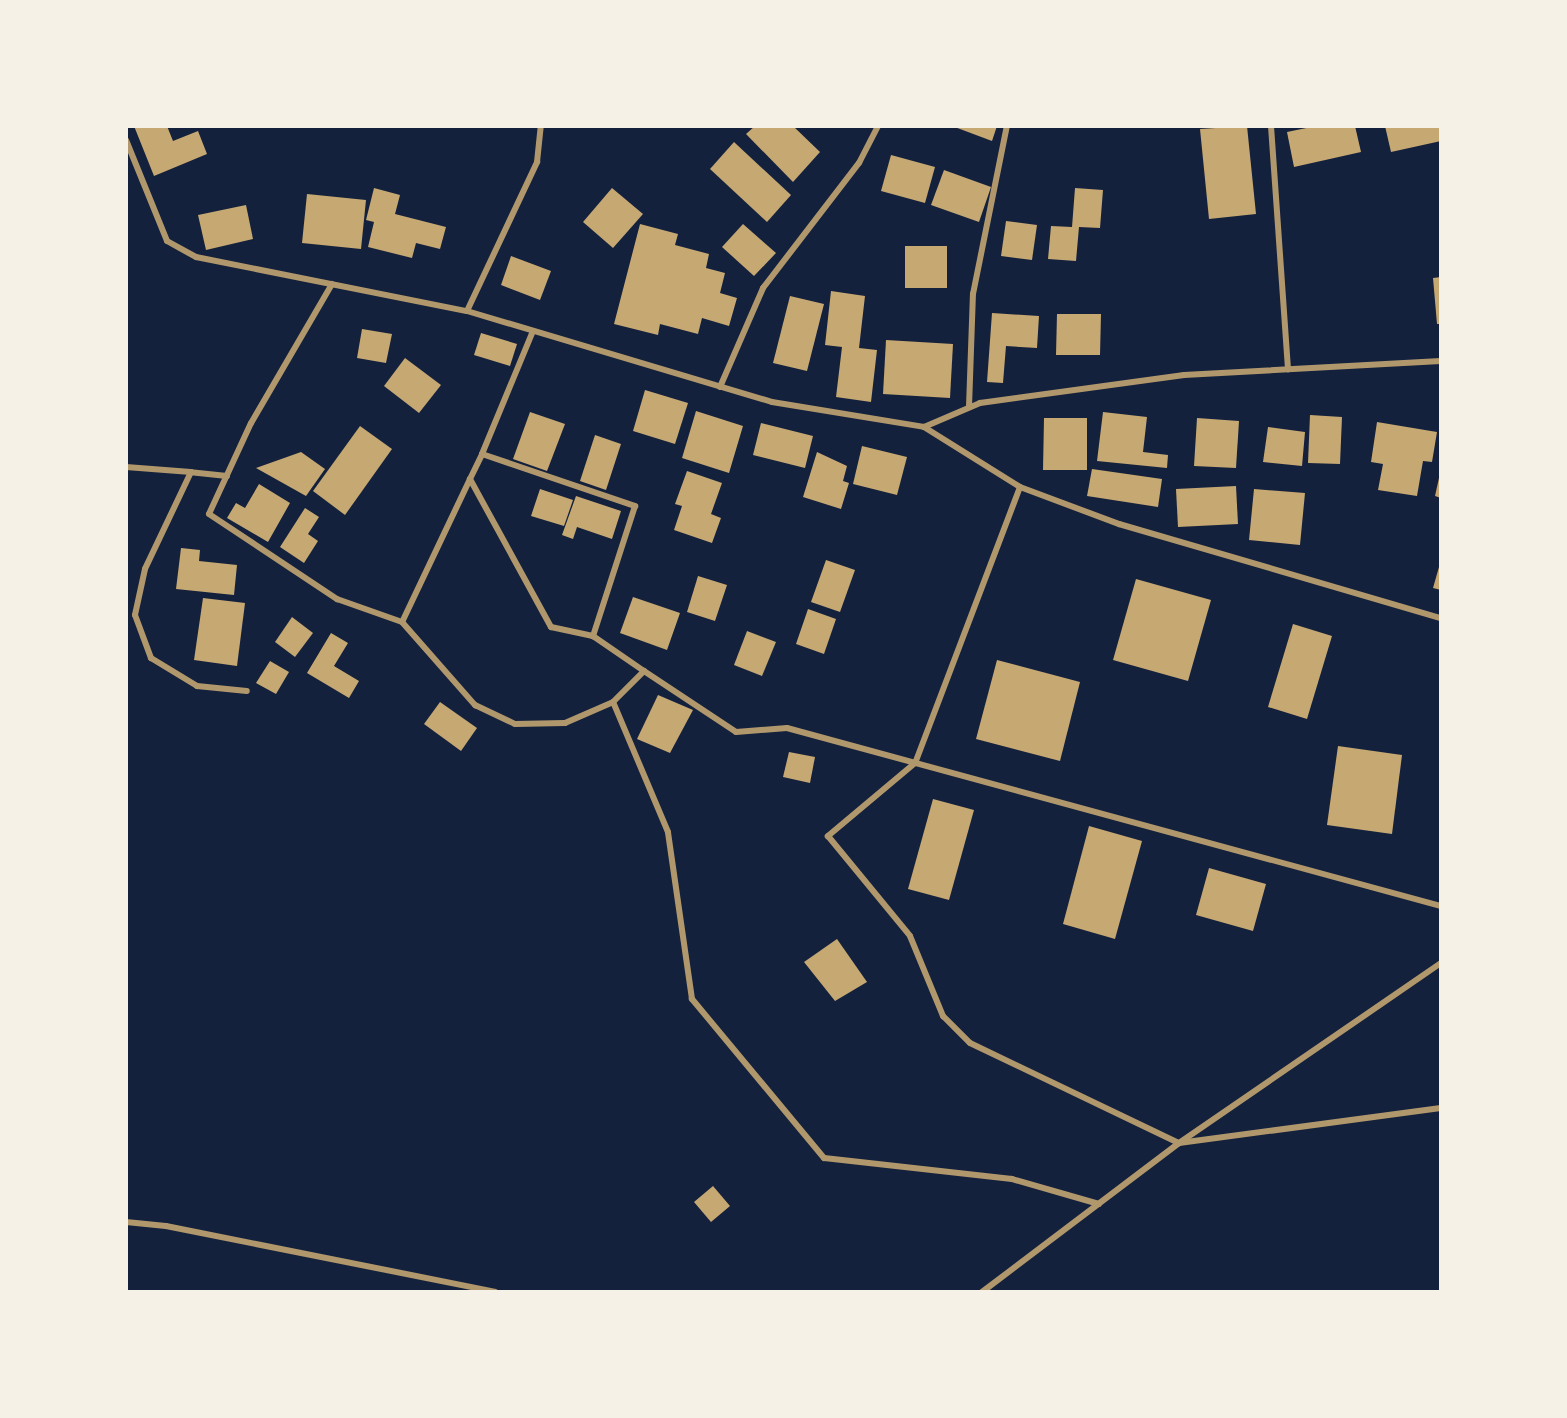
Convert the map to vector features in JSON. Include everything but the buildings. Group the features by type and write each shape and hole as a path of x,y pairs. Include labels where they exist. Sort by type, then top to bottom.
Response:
{"street":[{"path":"467,311 537,162 541,126"},
{"path":"720,387 763,288 859,163 878,126"},
{"path":"969,407 973,294 1007,126"},
{"path":"1271,126 1288,369"},
{"path":"126,140 167,241 196,257 467,311 772,402 924,427 1020,487 1119,524 1441,618"},
{"path":"332,284 251,423 209,514 337,599 402,622 475,705 515,724 565,723 613,702 644,671"},
{"path":"402,622 482,454 533,331"},
{"path":"924,427 980,402 1184,375 1441,361"},
{"path":"482,454 636,506 593,636"},
{"path":"126,467 227,476"},
{"path":"191,472 145,569 135,615 151,657 197,686 247,691"},
{"path":"470,479 551,627 593,636 736,732 787,728 1441,906"},
{"path":"1020,487 915,764 828,836 910,936 943,1016 970,1043 1179,1143 1441,1108"},
{"path":"613,702 668,832 692,999 824,1158 1012,1179 1099,1204"},
{"path":"982,1292 1179,1143 1441,963"},
{"path":"126,1222 166,1226 495,1292"}]}
